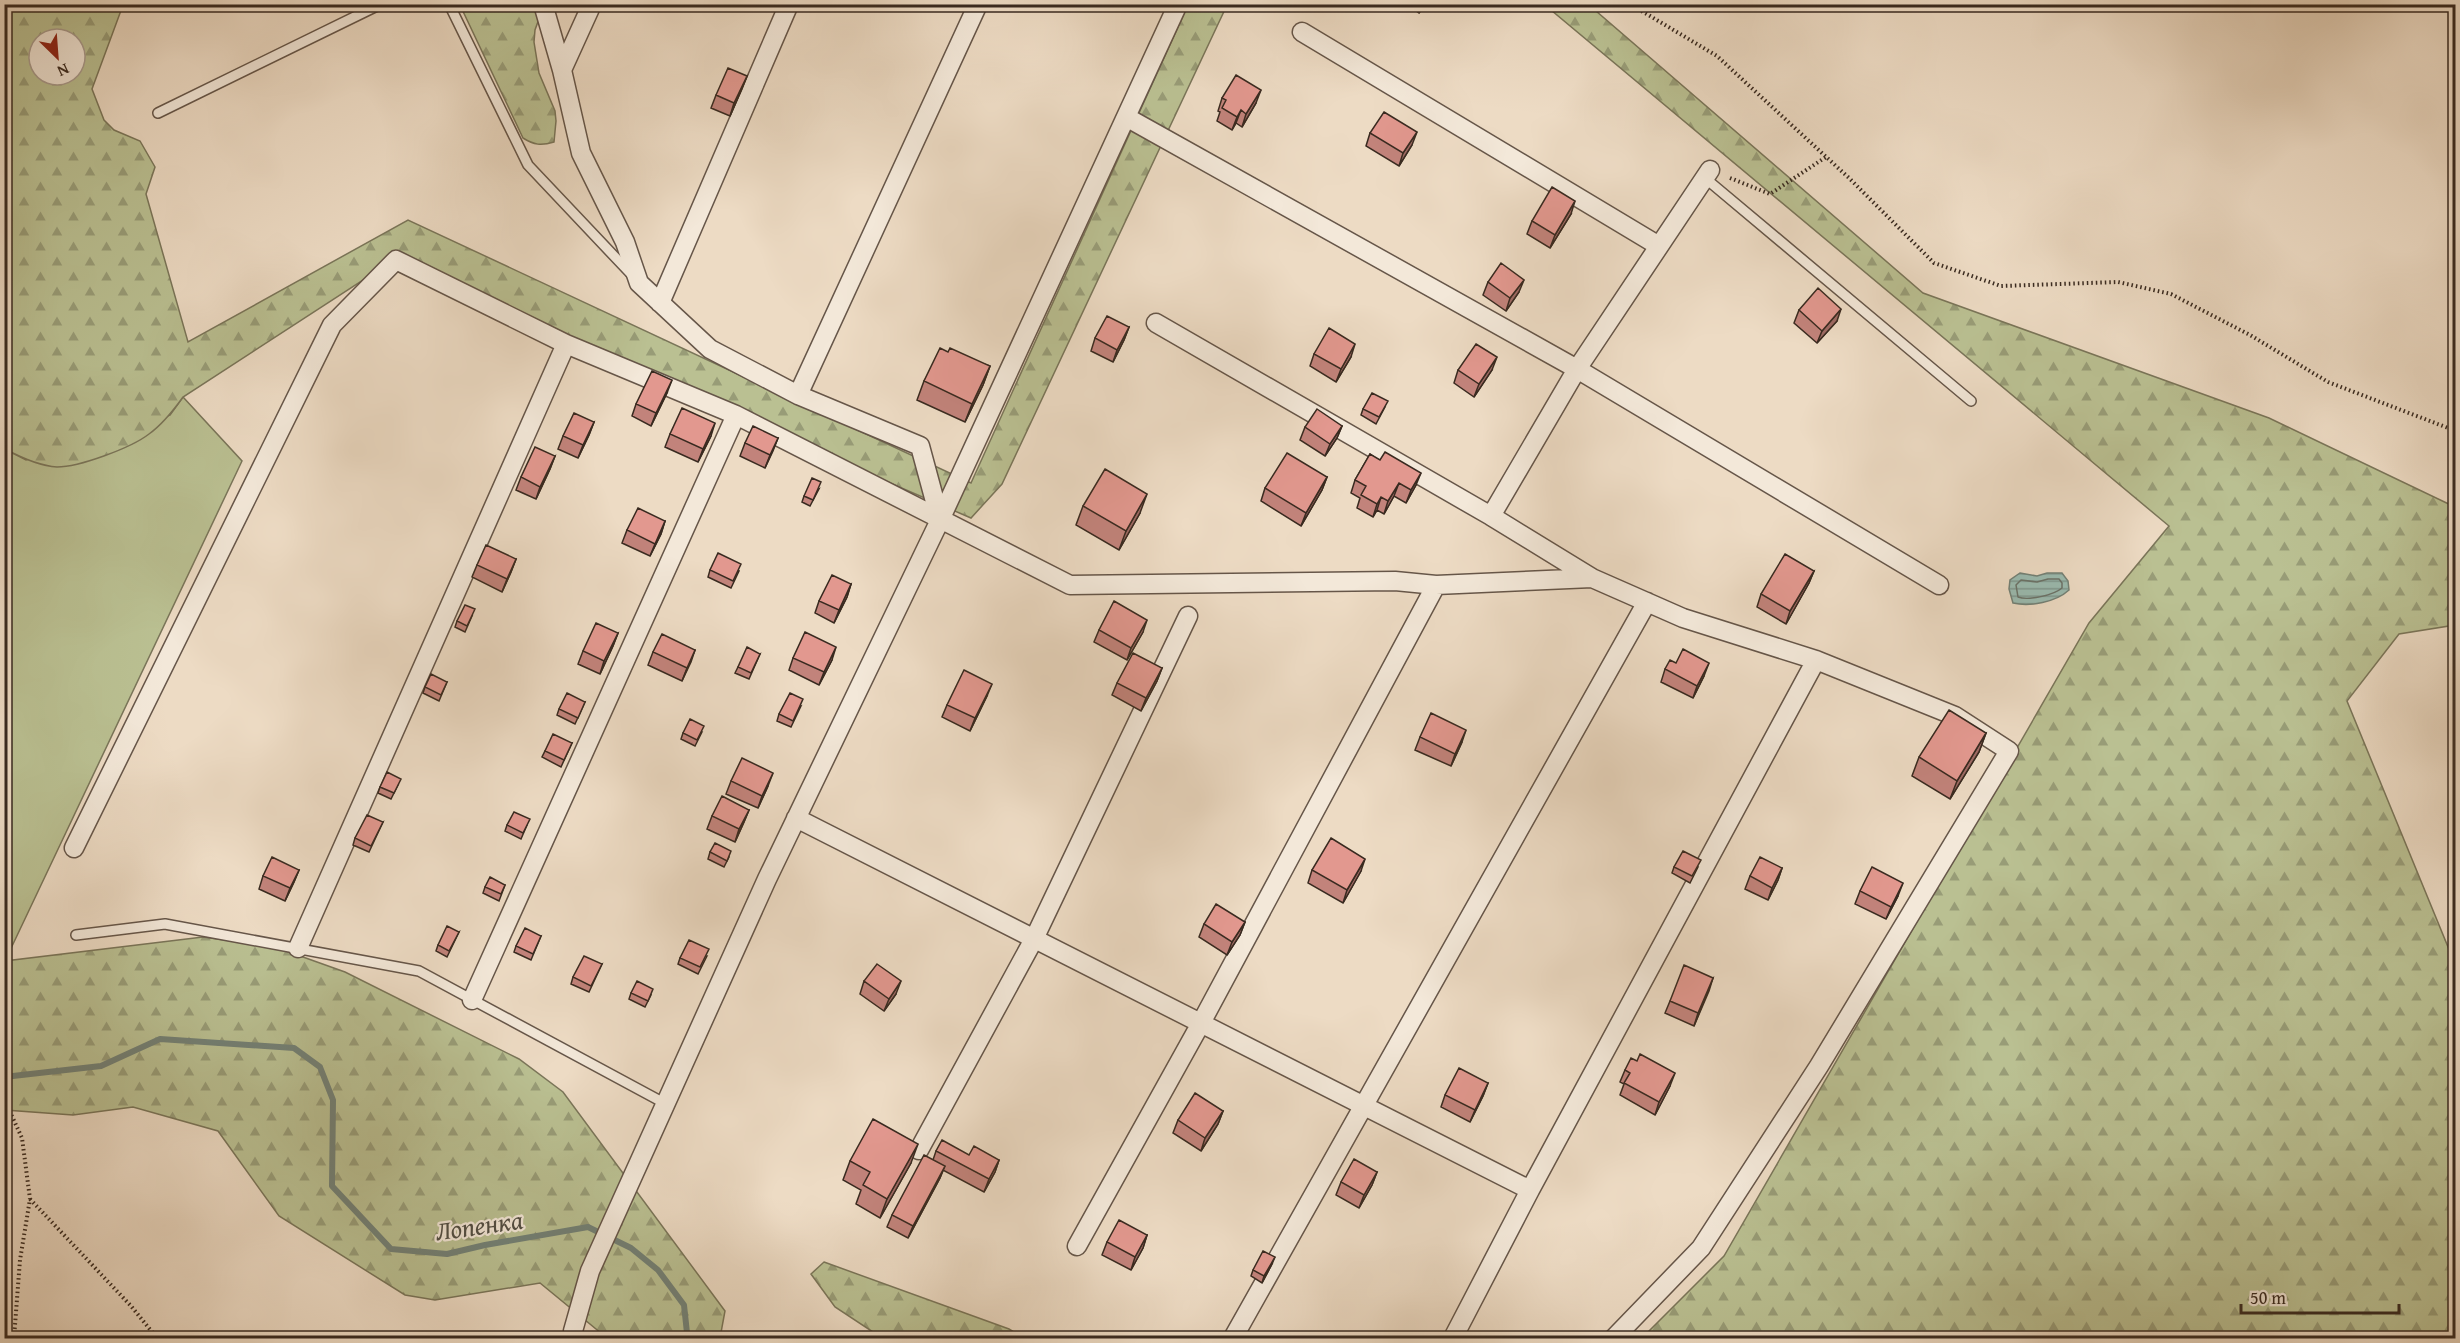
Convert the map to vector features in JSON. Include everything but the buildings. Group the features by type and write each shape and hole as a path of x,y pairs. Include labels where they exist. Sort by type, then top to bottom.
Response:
{"street":[{"path":"543,4 562,70 581,153 625,242 639,283 710,349 798,395 920,447 940,520"},
{"path":"562,70 592,4"},
{"path":"660,303 789,4"},
{"path":"798,395 978,4"},
{"path":"574,1338 573,1331 590,1271 796,818 940,520 1178,4"},
{"path":"1302,32 1659,246"},
{"path":"1126,117 1577,369 1939,585"},
{"path":"1491,516 1577,369 1707,174"},
{"path":"74,848 332,326 396,260 566,344 736,414 1070,585 1395,581 1436,585 1592,578"},
{"path":"1156,323 1491,516 1592,578 1683,618 1816,660 1955,716 2009,751 1819,1066 1701,1248 1614,1338"},
{"path":"298,948 566,344"},
{"path":"472,1000 736,414"},
{"path":"1077,1246 1201,1023 1436,585"},
{"path":"1233,1338 1647,602"},
{"path":"919,1150 1034,939 1188,616"},
{"path":"1453,1338 1530,1190 1816,660"},
{"path":"796,818 1530,1190"}],"lane":[{"path":"158,112 381,4"},
{"path":"449,4 528,165 639,283"},
{"path":"1707,174 1971,401"},
{"path":"76,935 165,924 419,971 666,1104"}],"path":[{"path":"1630,4 1717,56 1826,157 1934,263 2001,286 2118,282 2171,294 2250,334 2328,382 2456,431"},
{"path":"1707,174 1770,194 1826,157"},
{"path":"4,1099 22,1138 30,1199 20,1260 14,1338"},
{"path":"30,1199 131,1306 157,1338"}],"green space":[{"path":"4,5 123,5 92,89 104,120 114,130 140,141 155,167 146,194 188,342 408,220 971,483 1188,5 1227,5 1002,484 971,518 386,265 183,397 159,426 130,445 91,460 67,466 50,466 23,458 5,449"},
{"path":"460,5 544,5 535,30 534,42 539,73 555,111 554,142 538,144 523,138"},
{"path":"1545,5 1589,5 1923,293 2269,418 2455,507 2455,625 2399,634 2347,701 2455,964 2455,1338 1642,1338 1724,1256 2089,623 2169,526"},
{"path":"183,397 242,461 5,961 5,449 26,460 170,415"},
{"path":"203,937 275,947 345,972 519,1059 563,1092 725,1311 720,1338 607,1338 540,1283 435,1300 405,1295 279,1216 218,1131 133,1107 73,1115 5,1110 5,961"},
{"path":"824,1262 1009,1329 1024,1338 882,1338 835,1307 811,1274"}],"water":[{"path":"2020,573 2037,576 2062,573 2068,581 2069,590 2057,598 2042,602 2013,603 2009,589 2010,580"}],"waterway":[{"name":"Лопенка","path":"4,1077 101,1066 160,1039 294,1048 320,1067 333,1100 332,1186 391,1249 447,1254 588,1227 631,1248 658,1270 684,1305 687,1333 685,1338"}]}
